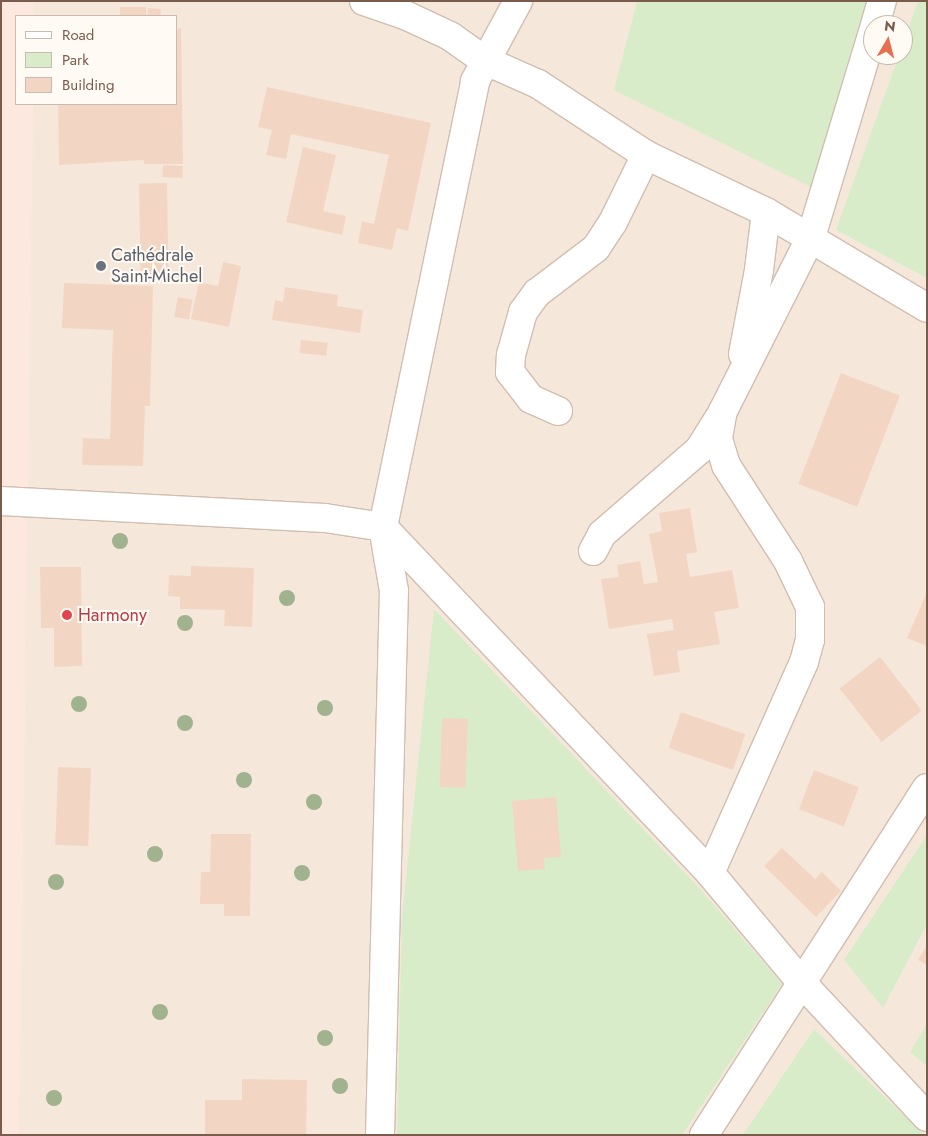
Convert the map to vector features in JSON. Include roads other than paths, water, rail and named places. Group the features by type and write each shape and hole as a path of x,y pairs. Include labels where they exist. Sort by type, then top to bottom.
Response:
{"street":[{"path":"364,1 405,15 450,36 484,60 538,84 646,155 766,212 811,237 927,308"},
{"path":"380,1135 394,592 382,527 475,81 484,60 518,1"},
{"path":"878,15 882,1"},
{"path":"593,550 602,534 699,450 723,411 811,237 863,64"},
{"path":"558,411 531,399 510,372 511,355 523,312 537,293 596,248 614,222 646,155"},
{"path":"710,873 804,662 810,640 810,607 788,561 726,465 718,438 723,411 742,359 759,270 766,212"},
{"path":"1,500 325,518 382,527 710,873 802,983 927,1117"},
{"path":"704,1135 927,788"}],"place":[{"name":"Cathédrale Saint-Michel","path":"101,266"},
{"name":"Harmony","path":"67,615"}]}
